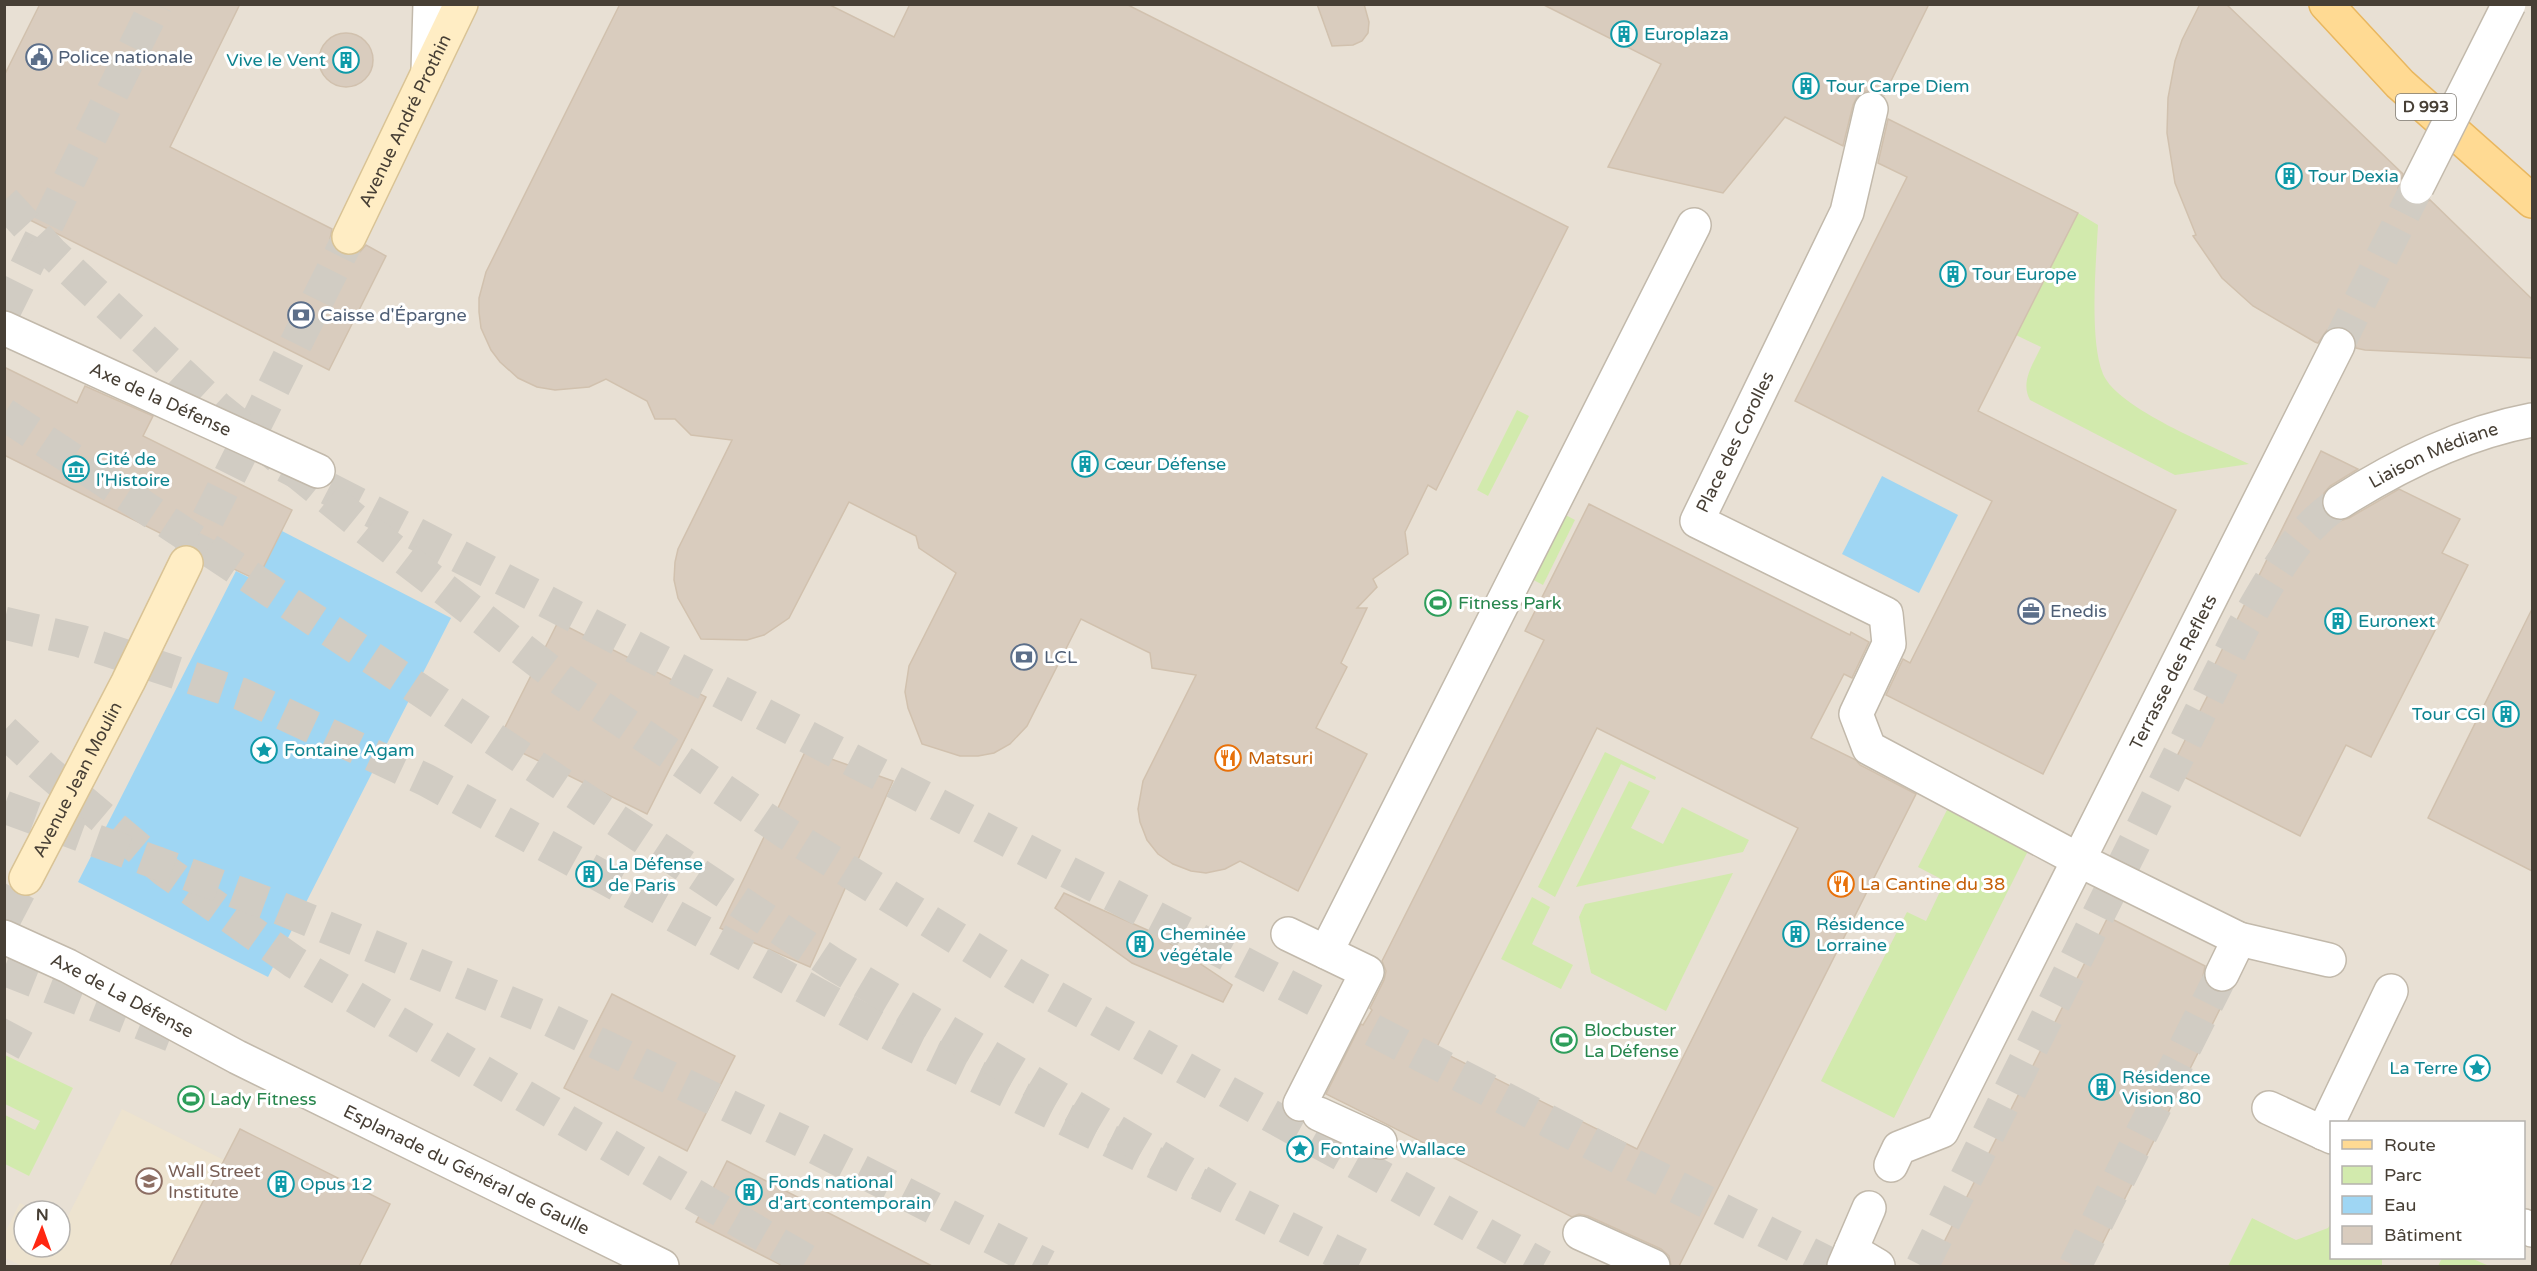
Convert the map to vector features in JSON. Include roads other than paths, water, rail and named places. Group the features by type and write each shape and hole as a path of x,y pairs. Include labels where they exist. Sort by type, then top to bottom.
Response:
{"main road":[{"name":"Avenue André Prothin","path":"349,237 461,4"},
{"name":"D 993","path":"2326,4 2400,84 2532,201"},
{"name":"Avenue Jean Moulin","path":"26,878 128,682 186,563"}],"street":[{"path":"428,72 429,4"},
{"path":"2417,187 2509,4"},
{"name":"Place des Corolles","path":"1871,109 1847,212 1697,521 1886,614 1889,644 1856,714 1869,748 2079,860"},
{"path":"1326,952 1694,225"},
{"name":"Axe de la Défense","path":"4,328 318,471"},
{"name":"Terrasse des Reflets","path":"1891,1165 1899,1148 1942,1131 2338,345"},
{"name":"Liaison Médiane","path":"2340,502 2437,449 2483,432 2532,420"},
{"path":"2079,860 2239,939 2329,960"},
{"path":"1288,934 1367,972 1310,1109 1374,1137"},
{"name":"Axe de La Défense","path":"4,937 68,966 237,1058"},
{"path":"2222,974 2239,939"},
{"path":"2333,1121 2391,991"},
{"name":"Esplanade du Général de Gaulle","path":"237,1058 662,1266"},
{"path":"2269,1108 2327,1135"},
{"path":"1857,1261 1869,1208"},
{"path":"1580,1233 1653,1266"}],"water":[{"path":"1882,476 1958,515 1919,593 1842,554"},
{"name":"Fontaine Agam","path":"282,531 451,618 268,977 78,882 236,571 256,581"}],"tunnel":[{"path":"4,312 156,4"},
{"path":"2338,345 2417,187"},
{"path":"4,201 51,252 218,408 369,531 562,680 788,834 1021,978 1543,1266"},
{"path":"186,563 349,237"},
{"path":"4,414 833,964 1232,1200 1364,1266"},
{"path":"285,466 1631,1164 1834,1266"},
{"path":"1922,1266 2243,627 2297,542 2310,527 2340,502"},
{"path":"4,623 80,641 241,694 426,780 897,1038 1232,1200"},
{"path":"4,731 47,771 164,870 294,962 816,1266"},
{"path":"4,807 272,905 539,1015 804,1142 1047,1266"},
{"path":"4,920 26,878"},
{"path":"4,969 173,1036"},
{"path":"2075,1266 2222,974"},
{"path":"4,1051 18,1025"}],"place":[{"name":"Europlaza","path":"1624,34"},
{"name":"Police nationale","path":"39,57"},
{"name":"Vive le Vent","path":"346,60"},
{"name":"Tour Carpe Diem","path":"1806,86"},
{"name":"Tour Dexia","path":"2289,176"},
{"name":"Tour Europe","path":"1953,274"},
{"name":"Caisse d'Épargne","path":"301,315"},
{"name":"Cœur Défense","path":"1085,464"},
{"name":"Cité de l'Histoire","path":"76,469"},
{"name":"Fitness Park","path":"1438,603"},
{"name":"Enedis","path":"2031,611"},
{"name":"Euronext","path":"2338,621"},
{"name":"LCL","path":"1024,657"},
{"name":"Tour CGI","path":"2506,714"},
{"name":"Fontaine Agam","path":"264,750"},
{"name":"Matsuri","path":"1228,758"},
{"name":"La Défense de Paris","path":"589,874"},
{"name":"La Cantine du 38","path":"1841,884"},
{"name":"Résidence Lorraine","path":"1796,934"},
{"name":"Cheminée végétale","path":"1140,944"},
{"name":"Blocbuster La Défense","path":"1564,1040"},
{"name":"La Terre","path":"2477,1068"},
{"name":"Résidence Vision 80","path":"2102,1087"},
{"name":"Lady Fitness","path":"191,1099"},
{"name":"Fontaine Wallace","path":"1300,1149"},
{"name":"Wall Street Institute","path":"149,1181"},
{"name":"Opus 12","path":"281,1184"},
{"name":"Fonds national d'art contemporain","path":"749,1192"}]}
